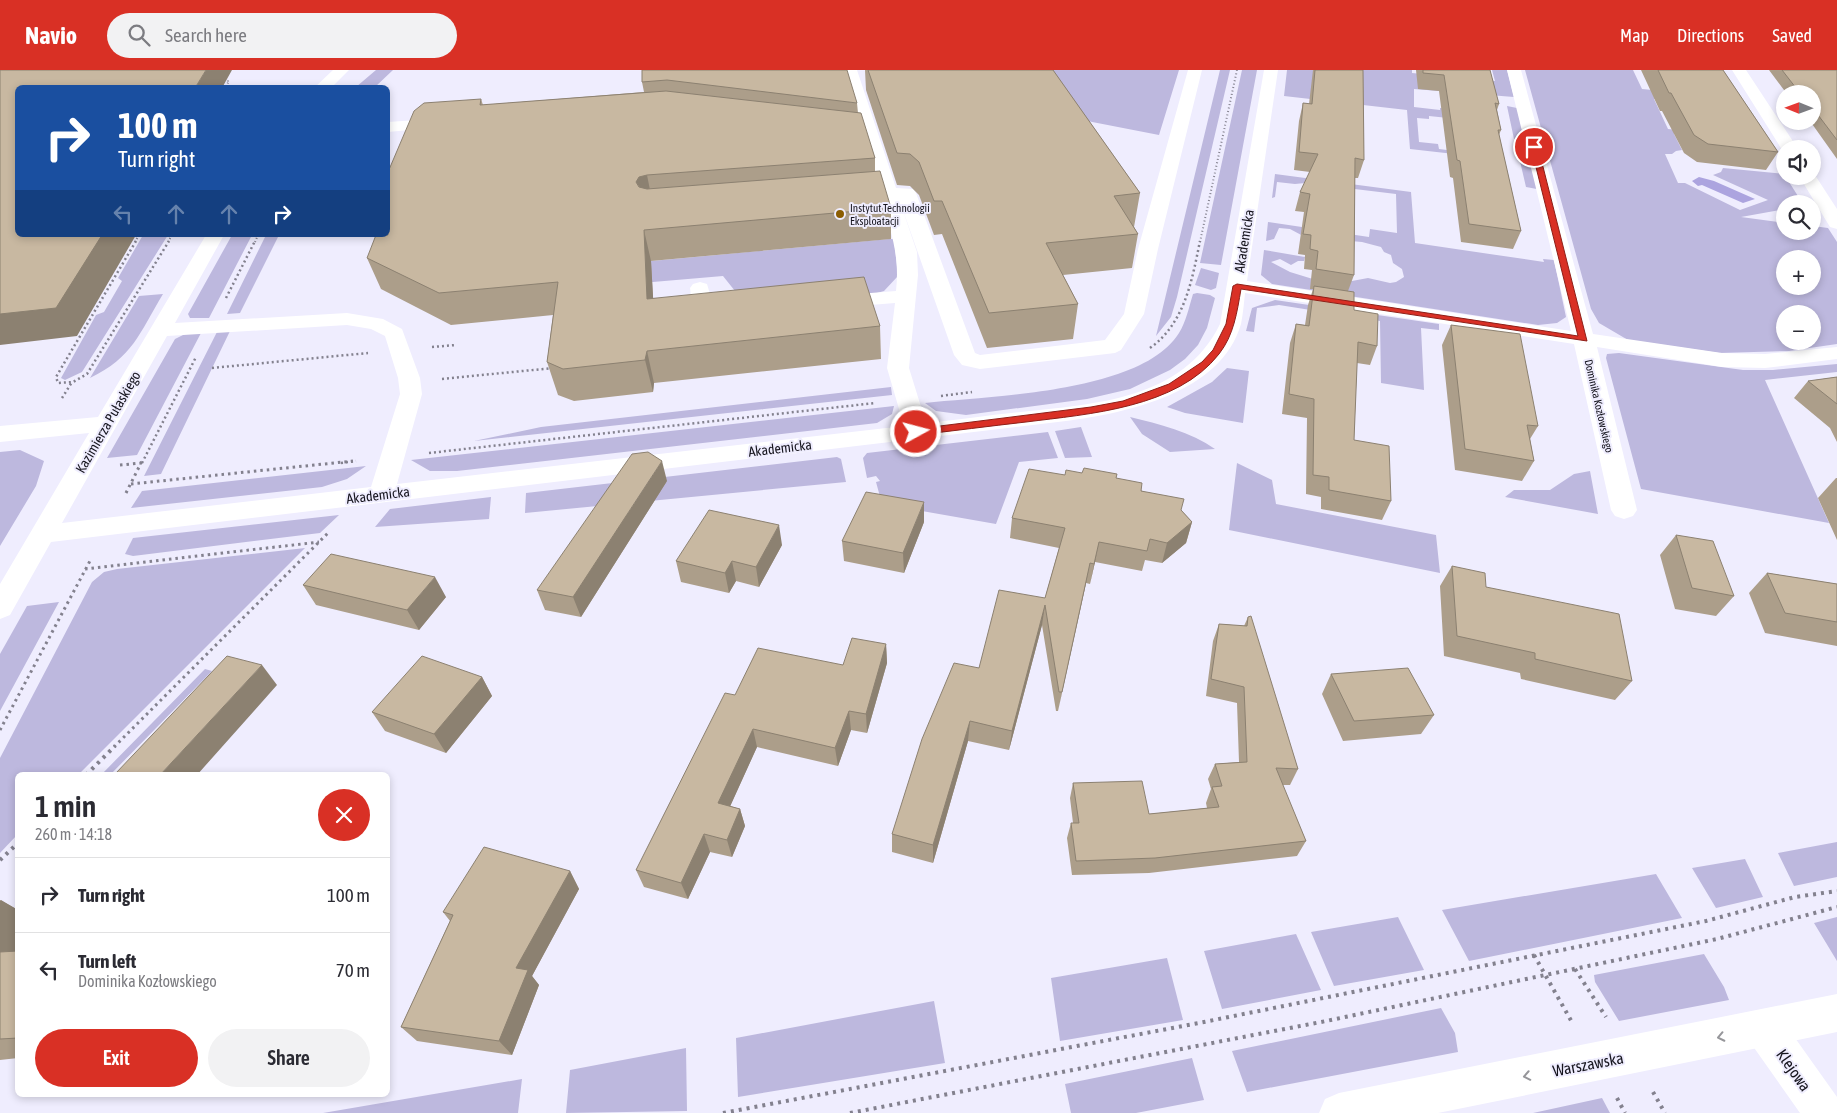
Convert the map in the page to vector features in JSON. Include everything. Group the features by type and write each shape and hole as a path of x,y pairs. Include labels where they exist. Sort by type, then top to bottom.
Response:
{"street":[{"path":"324,85 342,70"},
{"path":"850,70 906,252 908,275 897,361 916,432"},
{"path":"829,198 904,192 909,196 966,358 974,362 980,362 1106,348 1113,345 1134,314 1148,249 1195,70"},
{"name":"Akademicka","path":"42,534 916,432 1125,404 1172,386 1206,364 1216,351 1230,324 1270,70"},
{"name":"Dominika Kozłowskiego","path":"1514,70 1584,339 1624,510"},
{"path":"1739,70 1784,140"},
{"path":"390,127 465,122"},
{"path":"852,134 871,136"},
{"path":"1813,185 1837,222"},
{"name":"Kazimierza Pułaskiego","path":"0,608 214,237"},
{"path":"1237,286 1722,360 1765,361 1837,354"},
{"path":"700,288 702,304 710,308 744,310"},
{"path":"810,304 905,296"},
{"path":"161,330 298,320 362,320 386,327 395,333 410,383 411,394 392,457 372,496"},
{"path":"0,434 106,424"},
{"name":"Warszawska","path":"1339,1113 1837,1013"},
{"name":"Klejowa","path":"1764,1028 1824,1113"}],"path":[{"path":"1150,349 1164,338 1183,309 1196,260 1237,70"},
{"path":"220,82 228,81 226,85"},
{"path":"138,237 56,376 58,383 73,382 87,374 171,237"},
{"path":"0,730 108,527 257,237"},
{"path":"212,368 456,345"},
{"path":"410,383 561,367"},
{"path":"130,484 392,457 979,391"},
{"path":"89,772 320,542 372,496"},
{"path":"85,569 320,542"},
{"path":"0,860 15,846"},
{"path":"723,1113 1165,1029 1706,921 1795,897 1837,891"},
{"path":"850,1113 1326,1021 1717,939 1837,907"}],"shaded area":[{"path":"376,70 393,70 377,85 358,85"},
{"path":"1046,70 1179,70 1159,135 1082,120"},
{"path":"1220,70 1230,70 1177,297 1171,317 1156,336"},
{"path":"1242,70 1257,70 1221,265 1200,263"},
{"path":"1287,70 1412,70 1412,73 1495,81 1492,70 1507,70 1514,97 1414,89 1414,107 1490,114 1487,122 1429,116 1429,119 1417,118 1419,142 1438,144 1439,149 1455,151 1463,155 1410,149 1407,110 1284,96"},
{"path":"1525,70 1633,70 1642,89 1737,98 1654,99 1668,129 1762,138 1674,134 1682,150 1672,154 1665,154 1678,183 1685,183 1740,210 1768,200 1713,175 1721,172 1723,168 1776,173 1776,185 1791,185 1797,195 1776,195 1776,211 1741,217 1776,222 1776,240 1821,240 1821,227 1828,228 1837,242 1837,344 1821,346 1821,305 1776,305 1776,350 1796,350 1789,351 1719,353 1628,340 1599,323 1591,309"},
{"path":"1507,106 1517,108 1525,140 1514,139"},
{"path":"1519,157 1529,158 1537,189 1526,187"},
{"path":"1275,174 1411,192 1415,243 1544,262 1543,259 1554,260 1566,317 1557,323 1538,325 1272,284 1261,275 1264,250 1305,257 1304,261 1298,261 1291,265 1280,259 1271,262 1290,272 1316,280 1352,281 1368,278 1390,283 1404,277 1402,269 1393,263 1391,255 1384,252 1381,247 1362,242 1305,237 1290,229 1279,228 1274,239 1266,241 1268,222 1369,237 1370,229 1397,233 1396,194 1305,183 1277,182 1275,197 1272,198"},
{"path":"1699,177 1714,181 1755,199 1743,203 1702,185 1698,186 1692,181"},
{"path":"142,237 167,237 82,372 65,380 61,378 96,315 104,312 122,281 118,278"},
{"path":"231,237 251,237 209,318 190,318 188,314"},
{"path":"265,237 278,237 240,313 227,314"},
{"path":"894,239 898,276 884,291 877,293 762,302 739,296 723,276 641,283 641,262"},
{"path":"1201,268 1219,273 1216,288 1211,290 1195,285"},
{"path":"163,294 141,333 126,353 116,362 90,378 139,296"},
{"path":"1193,294 1210,295 1215,298 1207,328 1198,345 1185,359 1170,370 1130,389 1087,399 966,415 936,411 925,403 1024,394 1062,388 1100,380 1133,368 1160,353 1179,333"},
{"path":"1275,300 1439,324 1439,330 1421,328 1424,390 1381,383 1380,321 1279,305 1257,308 1254,332 1246,331 1252,308"},
{"path":"230,331 161,474 144,476 217,332"},
{"path":"201,333 137,455 107,458 175,339 185,334"},
{"path":"1619,353 1743,370 1773,370 1837,364 1837,372 1765,380 1829,523 1641,489 1606,358 1607,354"},
{"path":"1227,368 1249,371 1243,423 1185,413 1167,407 1212,382"},
{"path":"891,387 892,395 474,441 541,427"},
{"path":"894,406 892,414 877,423 457,471 430,471 411,460"},
{"path":"1130,417 1185,433 1215,449 1170,452 1142,434"},
{"path":"1081,427 1092,457 1065,458 1055,431"},
{"path":"1048,432 1058,458 1019,462 996,524 882,504 876,482 880,481 876,476 867,478 863,458 867,453"},
{"path":"20,450 44,461 36,486 0,546 0,452"},
{"path":"837,457 841,459 846,482 525,513 526,493"},
{"path":"1237,463 1272,480 1276,504 1436,535 1440,573 1229,530"},
{"path":"366,466 347,479 322,487 131,508 142,491"},
{"path":"1590,471 1598,514 1505,497 1514,490 1550,490 1574,474"},
{"path":"491,497 489,519 375,527 390,509"},
{"path":"339,515 320,533 133,556 125,554 133,538"},
{"path":"305,548 81,772 15,772 15,837 0,853 0,758 92,582 104,572"},
{"path":"59,602 0,711 0,654 27,606"},
{"path":"205,669 212,671 113,772 104,772"},
{"path":"1837,842 1837,877 1794,886 1778,853"},
{"path":"1745,859 1763,897 1716,908 1692,868"},
{"path":"1656,874 1682,918 1469,961 1442,910"},
{"path":"1398,917 1424,970 1334,986 1311,932"},
{"path":"1837,917 1837,961 1814,923"},
{"path":"1296,934 1321,990 1222,1009 1204,951"},
{"path":"1704,954 1724,987 1729,1000 1619,1021 1595,982 1594,975"},
{"path":"1167,958 1183,1020 1060,1041 1051,978"},
{"path":"934,1001 945,1063 738,1097 736,1038"},
{"path":"1441,1008 1455,1033 1458,1052 1247,1092 1232,1051"},
{"path":"686,1048 687,1111 566,1113 570,1070"},
{"path":"1192,1058 1204,1100 1136,1113 1071,1113 1065,1084"},
{"path":"522,1079 518,1113 323,1113"},
{"path":"1602,1098 1610,1113 1533,1113"}],"building":[{"path":"0,70 206,70 197,85 15,85 15,237 101,237 56,308 0,314"},
{"path":"642,70 847,70 857,103 667,80 642,82"},
{"path":"868,70 1053,70 1140,193 1114,196 1138,234 1046,243 1078,304 989,313 942,201 934,201 919,162 910,154 897,153"},
{"path":"1315,70 1363,70 1364,160 1355,158 1354,275 1316,269 1318,251 1310,249 1311,235 1303,234 1310,194 1300,192 1318,154 1299,152 1303,103 1312,104"},
{"path":"1423,70 1490,70 1499,104 1495,103 1501,130 1498,130 1521,231 1469,224 1460,161 1457,160 1444,75 1423,73"},
{"path":"1658,70 1723,70 1776,152 1708,144 1694,135 1671,93 1669,93"},
{"path":"1782,70 1837,70 1837,140 1821,119 1821,85 1794,85"},
{"path":"666,91 861,113 875,158 647,175 639,177 636,182 639,187 647,189 880,171 891,208 644,230 647,299 864,277 880,326 647,351 645,360 563,369 547,362 558,282 439,293 367,258 375,237 390,237 390,167 414,111 424,103 481,99 480,105"},
{"path":"1314,286 1354,292 1354,310 1378,314 1377,346 1358,342 1354,440 1389,446 1391,501 1329,490 1329,477 1313,475 1314,399 1289,394 1296,324 1309,326"},
{"path":"1451,325 1520,334 1538,426 1527,425 1534,461 1465,449"},
{"path":"1837,377 1837,404 1808,381"},
{"path":"648,452 662,461 573,597 537,590 632,454"},
{"path":"1084,468 1117,474 1116,478 1142,483 1141,491 1184,499 1181,510 1192,522 1167,543 1150,539 1147,551 1099,542 1094,564 1090,563 1062,692 1059,692 1045,605 1012,731 970,721 933,845 892,834 922,739 954,663 979,668 999,590 1045,598 1065,528 1012,518 1029,469 1065,475 1066,470 1082,473"},
{"path":"866,492 924,502 903,553 842,541"},
{"path":"709,510 779,525 756,567 732,561 725,573 676,561"},
{"path":"1676,535 1713,541 1734,596 1692,588"},
{"path":"331,554 435,577 407,610 303,585"},
{"path":"1452,566 1485,573 1486,587 1619,614 1632,681 1535,659 1535,653 1457,636"},
{"path":"1767,573 1837,584 1837,622 1785,613"},
{"path":"1251,616 1298,769 1276,768 1306,841 1155,858 1076,861 1071,823 1079,823 1073,783 1142,781 1149,814 1219,807 1212,787 1222,786 1215,764 1247,762 1244,687 1211,679 1219,624 1247,626 1248,617"},
{"path":"852,638 886,644 866,714 849,711 835,748 753,729 718,803 740,809 727,840 704,834 681,883 636,870 725,693 735,695 758,648 843,665"},
{"path":"227,656 262,665 163,772 117,772"},
{"path":"422,656 482,677 434,734 372,712"},
{"path":"1408,668 1434,715 1354,721 1331,674"},
{"path":"484,847 570,871 516,968 528,970 499,1041 401,1027 453,915 443,912"},
{"path":"15,951 15,1038 0,1039 0,952"}],"place":[{"name":"Instytut Technologii Eksploatacji","path":"840,214"}],"route":[{"path":"916,432 1125,404 1172,386 1206,364 1225,338 1230,324 1237,286 1584,339 1534,147"}]}
